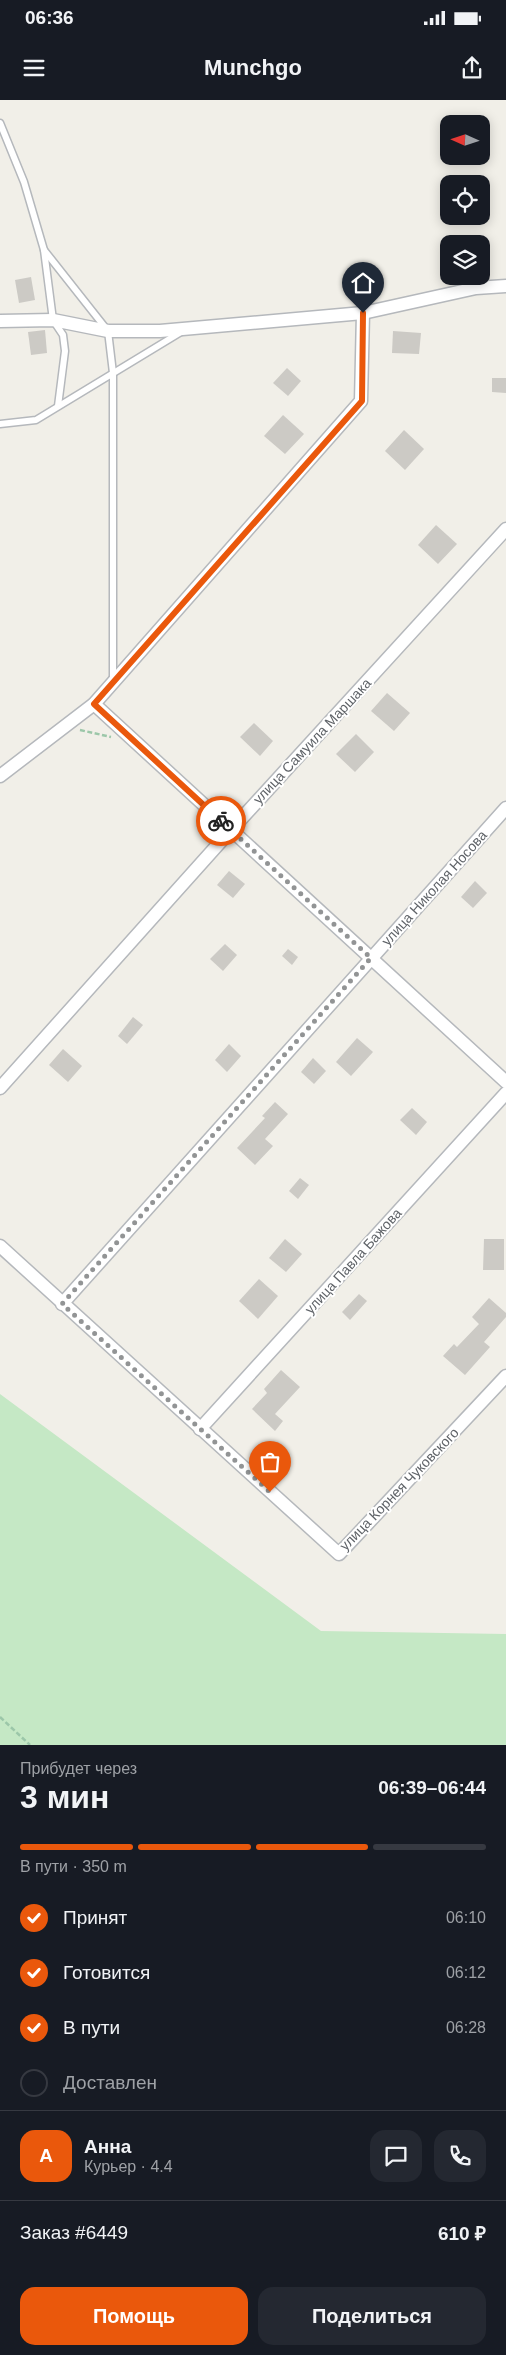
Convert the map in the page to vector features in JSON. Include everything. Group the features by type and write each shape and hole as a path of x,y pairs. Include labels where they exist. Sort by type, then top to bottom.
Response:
{"street":[{"path":"0,321 53,320 108,331 160,331 363,313 476,288 506,286"},
{"path":"0,776 94,704 362,401 363,313"},
{"name":"улица Самуила Маршака","path":"0,1088 230,830 506,529"},
{"path":"94,704 506,1082"},
{"name":"улица Николая Носова","path":"62,1304 506,808"},
{"name":"улица Павла Бажова","path":"200,1429 506,1093"},
{"name":"улица Корнея Чуковского","path":"0,1246 339,1554 506,1376"}],"lane":[{"path":"0,123 24,182 44,250 53,320 63,335 65,351 58,406"},
{"path":"44,250 108,331 112,373 113,683"},
{"path":"0,424 36,420 186,329"}],"path":[{"path":"58,731 84,730 111,738"},
{"path":"0,1717 30,1745"}],"green space":[{"path":"0,1394 321,1631 506,1634 506,1745 0,1745"}],"building":[{"path":"31,277 35,300 19,303 15,280"},
{"path":"45,330 47,353 31,355 28,332"},
{"path":"393,331 421,333 419,354 392,353"},
{"path":"287,368 301,381 288,396 273,383"},
{"path":"492,378 506,378 506,393 492,392"},
{"path":"283,415 304,434 285,454 264,436"},
{"path":"404,430 424,449 405,470 385,451"},
{"path":"436,525 457,544 438,564 418,545"},
{"path":"387,693 410,713 394,731 371,711"},
{"path":"254,723 273,741 260,756 240,737"},
{"path":"356,734 374,752 355,772 336,754"},
{"path":"229,871 245,884 233,898 217,885"},
{"path":"475,881 487,893 473,908 461,897"},
{"path":"225,944 237,955 223,971 210,959"},
{"path":"288,949 298,957 292,965 282,956"},
{"path":"133,1017 143,1025 127,1044 118,1036"},
{"path":"357,1038 373,1052 351,1076 336,1062"},
{"path":"229,1044 241,1056 227,1072 215,1060"},
{"path":"63,1049 82,1066 68,1082 49,1065"},
{"path":"313,1058 326,1071 314,1084 301,1072"},
{"path":"275,1102 288,1114 265,1139 273,1146 255,1165 237,1148 265,1118 262,1116"},
{"path":"412,1108 427,1122 416,1135 400,1120"},
{"path":"300,1178 309,1185 298,1199 289,1191"},
{"path":"285,1239 302,1254 286,1272 269,1258"},
{"path":"484,1239 504,1239 504,1270 483,1270"},
{"path":"259,1279 278,1296 258,1319 239,1301"},
{"path":"359,1294 367,1301 350,1320 342,1312"},
{"path":"489,1298 506,1313 506,1317 484,1342 490,1347 465,1375 443,1356 454,1344 457,1347 479,1324 472,1317"},
{"path":"281,1370 300,1387 275,1414 283,1421 275,1431 252,1409 267,1393 264,1389"}],"way so far":[{"path":"221,821 371,958 62,1304 270,1492"}],"route":[{"path":"221,821 94,704 362,401 363,313"}]}
